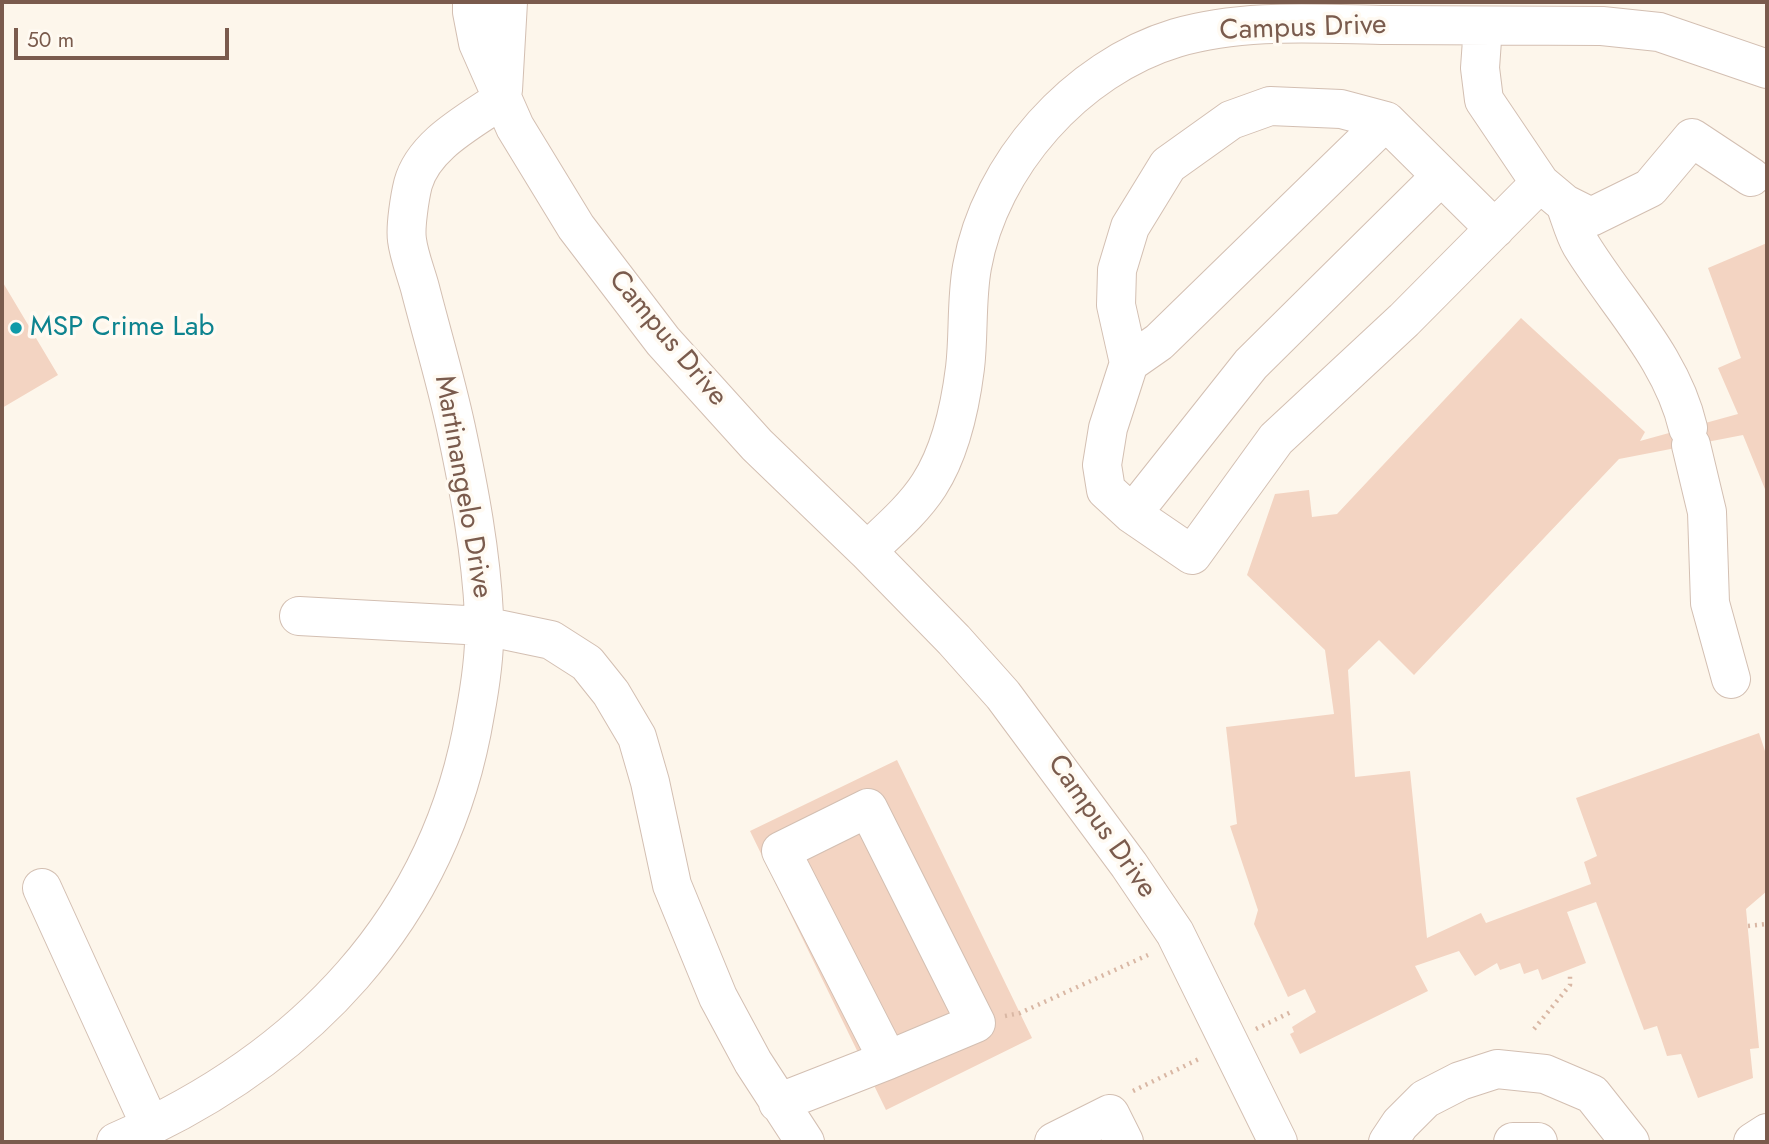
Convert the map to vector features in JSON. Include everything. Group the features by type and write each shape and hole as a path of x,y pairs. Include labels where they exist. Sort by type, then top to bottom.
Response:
{"street":[{"name":"Campus Drive","path":"472,2 471,12 478,43 502,99 529,153 576,227 663,341 757,445 867,551 954,640 1003,695 1129,865 1175,933 1278,1142"},
{"path":"502,99 508,2"},
{"name":"Campus Drive","path":"867,551 928,487 945,457 965,368 966,321 972,267 983,222 1002,180 1035,134 1078,91 1132,56 1175,38 1237,25 1602,26 1659,32 1767,69"},
{"path":"1483,26 1480,68 1485,100 1552,194 1579,242 1667,372 1684,411 1707,512 1710,603 1731,678"},
{"name":"Martinangelo Drive","path":"116,1142 151,1127 208,1096 261,1060 311,1018 356,972 395,921 428,865 453,807 470,745 481,681 484,626 478,553 456,426 407,238 414,182 429,153 502,99"},
{"path":"1494,229 1387,121 1341,109 1270,106 1231,120 1168,165 1130,227 1117,270 1116,305 1129,363 1108,428 1101,464 1106,490 1132,514 1192,555 1276,439 1404,320 1494,229 1552,194"},
{"path":"1129,363 1159,342 1387,121"},
{"path":"1552,194 1591,216 1617,206 1650,188 1692,138 1751,177"},
{"path":"1132,514 1251,364 1441,176"},
{"path":"299,616 484,626 551,640 587,663 611,693 637,737 650,782 672,886 718,998 778,1103 805,1142"},
{"path":"778,1103 888,1060 976,1023 868,808 781,851 888,1060"},
{"path":"42,888 151,1127"},
{"path":"1388,1142 1400,1124 1425,1100 1460,1081 1497,1069 1545,1074 1592,1094 1630,1142"},
{"path":"1054,1142 1117,1128"},
{"path":"1754,1142 1767,1133"},
{"path":"1513,1142 1538,1142"}],"path":[{"path":"1748,926 1767,924"},
{"path":"1020,1013 1156,952"},
{"path":"1534,1029 1570,985 1570,974"},
{"path":"1250,1033 1293,1011"},
{"path":"1117,1128 1122,1096 1208,1055"}],"building":[{"path":"1767,243 1767,494 1743,435 1619,459 1414,675 1379,640 1348,670 1355,777 1410,771 1427,938 1481,913 1486,923 1591,884 1584,862 1597,856 1576,798 1759,733 1767,757 1767,891 1746,909 1759,1048 1750,1049 1753,1078 1698,1098 1681,1054 1667,1056 1657,1026 1644,1030 1596,902 1567,912 1586,963 1542,980 1538,969 1524,974 1520,963 1500,970 1497,963 1475,976 1459,951 1415,966 1428,991 1300,1054 1290,1034 1294,1032 1292,1027 1316,1012 1305,989 1288,997 1254,924 1258,910 1230,826 1237,824 1226,727 1334,714 1325,650 1247,575 1275,494 1309,490 1312,517 1337,514 1521,318 1645,432 1640,441 1738,414 1718,368 1741,358 1708,268"},
{"name":"MSP Crime Lab","path":"2,281 58,375 2,408"},
{"path":"897,760 1032,1038 886,1110 750,831"}],"place":[{"name":"MSP Crime Lab","path":"16,328"}]}
